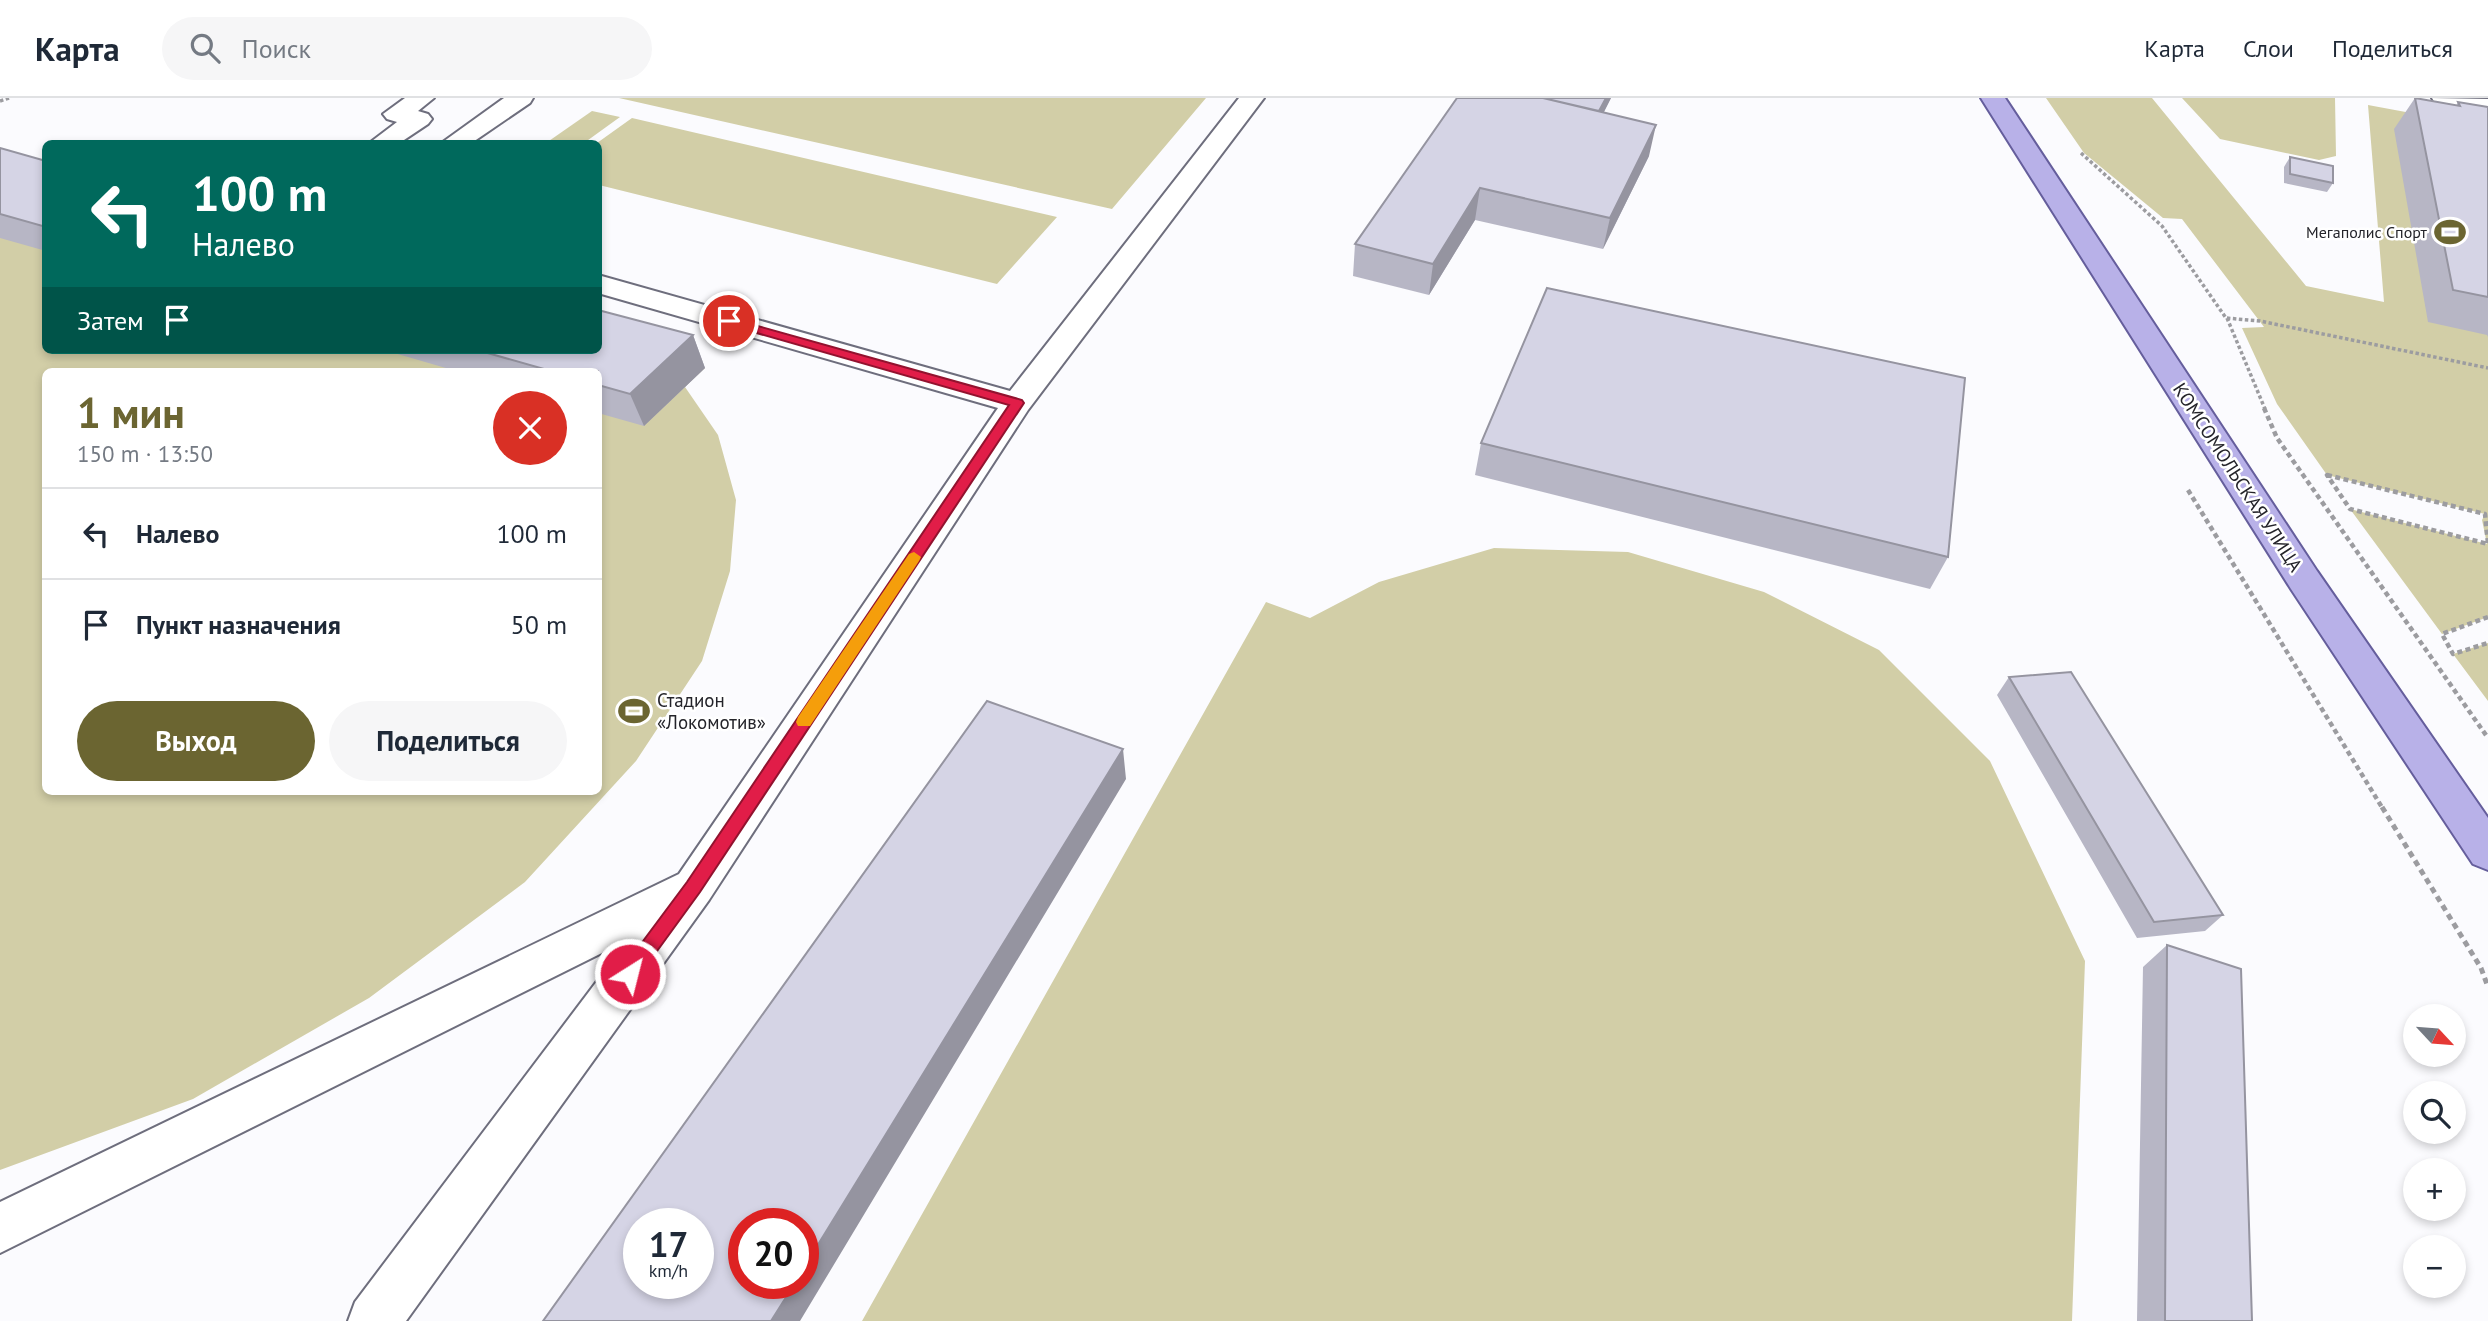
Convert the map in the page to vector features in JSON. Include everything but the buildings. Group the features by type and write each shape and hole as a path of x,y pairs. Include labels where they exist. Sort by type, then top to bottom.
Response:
{"main road":[{"name":"КОМСОМОЛЬСКАЯ УЛИЦА","path":"1993,98 2304,580 2488,852"}],"lane":[{"path":"386,140 419,119 396,114 422,98"},
{"path":"458,140 521,98"},
{"path":"374,1321 694,887 1017,403 1252,98"},
{"path":"2444,98 2488,106"},
{"path":"602,285 1017,403"},
{"path":"0,1228 694,887"}],"path":[{"path":"0,101 9,98"},
{"path":"2080,152 2162,226 2226,318 2277,438 2488,738"},
{"path":"2226,318 2260,321 2488,368"},
{"path":"2327,475 2432,501 2485,513 2488,544 2350,509 2327,475"},
{"path":"2182,480 2481,968 2488,988"},
{"path":"2488,617 2442,634 2453,654 2488,643"}],"shaded area":[{"path":"619,98 1206,98 1112,209"},
{"path":"2046,98 2152,98 2306,286 2384,302 2368,105 2481,126 2488,109 2488,617 2442,634 2350,509 2487,544 2482,520 2485,514 2327,475 2277,404 2242,328 2264,327 2182,219 2163,218 2084,153"},
{"path":"2182,98 2335,98 2336,156 2319,160 2220,139"},
{"path":"592,111 620,117 588,140 550,140"},
{"path":"632,118 1057,217 997,284 602,186 601,140"},
{"name":"Стадион «Локомотив»","path":"0,173 42,185 42,354 602,354 602,339 705,368 685,387 718,435 736,500 730,571 702,661 636,761 525,882 369,998 193,1099 0,1170"},
{"path":"1494,548 1628,552 1764,592 1879,650 1990,761 2085,961 2072,1321 862,1321 1266,602 1310,618 1379,582"},
{"path":"2488,643 2488,701 2453,654"}],"slow traffic":[{"path":"804,722 914,557"}],"place":[{"name":"Мегаполис Спорт","path":"2450,232"},
{"name":"Стадион «Локомотив»","path":"634,711"}],"route":[{"path":"630,974 694,887 1017,403 729,321"}]}
